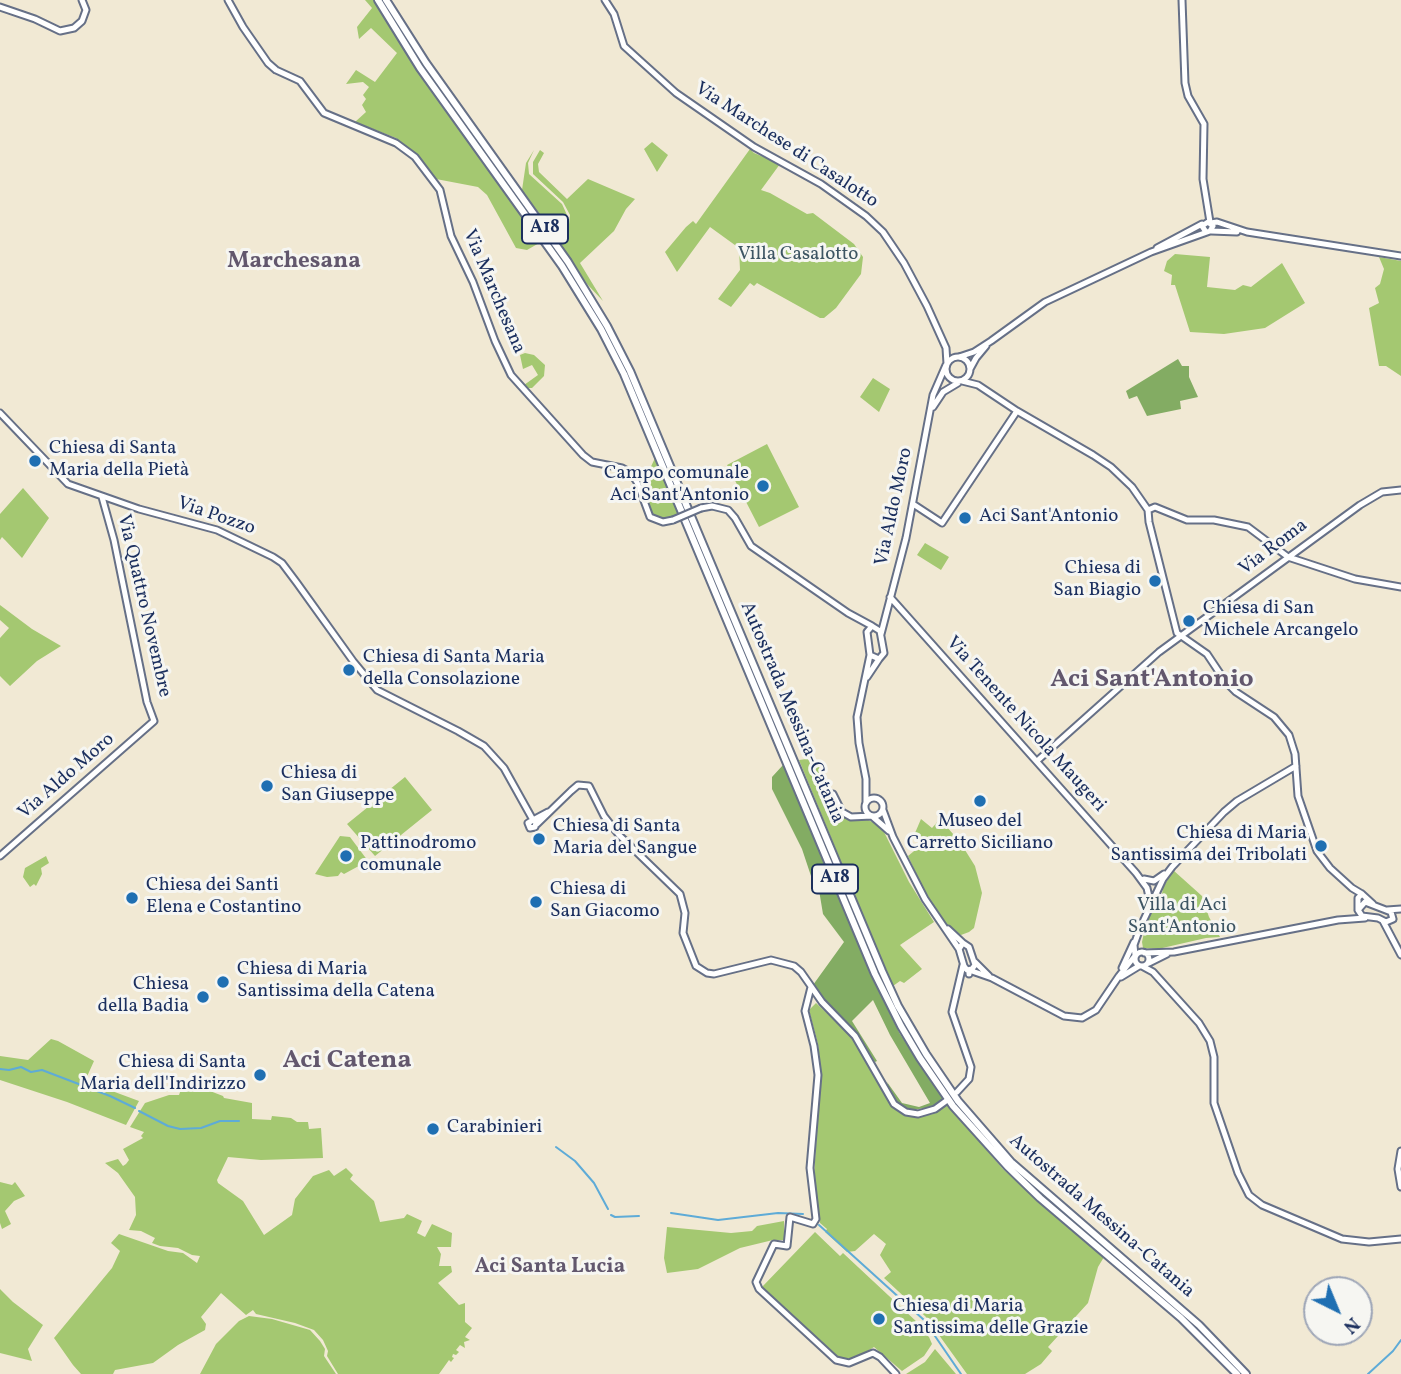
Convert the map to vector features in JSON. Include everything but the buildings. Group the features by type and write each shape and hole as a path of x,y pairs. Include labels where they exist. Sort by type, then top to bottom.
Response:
{"highway":[{"name":"Autostrada Messina-Catania","path":"378,0 420,68 562,266 619,364 875,974 920,1058 964,1119 1007,1167 1181,1318 1237,1374"},
{"name":"Autostrada Messina-Catania","path":"386,0 426,63 568,262 607,326 630,371 886,980 926,1054 958,1101 1017,1167 1199,1325 1246,1374"}],"street":[{"path":"0,7 60,31 74,28 82,21 86,10 82,0"},
{"name":"Via Marchesana","path":"228,0 268,62 276,70 300,81 324,113 403,147 415,157 438,186 451,236 512,375 583,455 592,462 627,470 637,482 650,517 663,523 701,508 717,506 728,510 751,546 848,613"},
{"name":"Via Marchese di Casalotto","path":"605,0 614,14 624,46 684,100 754,147 811,177 876,224 904,263 946,348"},
{"path":"1184,1 1185,83 1188,96 1204,124 1203,166 1209,231"},
{"path":"1209,223 1202,229 1247,232"},
{"path":"946,364 953,358 974,352 1045,302 1209,223 1247,232 1401,256"},
{"path":"1151,252 1209,231"},
{"path":"932,410 943,392 961,382 991,341"},
{"path":"946,348 967,361 978,385"},
{"path":"946,348 945,371 949,379 978,385 1093,455 1124,478 1152,510 1188,520 1214,520 1248,527 1288,557 1320,569 1401,587"},
{"name":"Via Aldo Moro","path":"886,610 913,504 933,395 946,364"},
{"path":"913,504 942,523 1017,411"},
{"name":"Via Pozzo","path":"0,413 64,481 102,497 217,530 282,563 377,690 484,746 504,768 533,822 578,785 589,786 604,816 619,835 677,890 685,913 683,933 693,962 702,970 714,974 763,961 779,961 797,968 811,987"},
{"name":"Via Roma","path":"1037,761 1181,633 1382,492 1401,490"},
{"name":"Via Quattro Novembre","path":"102,497 147,702 154,720"},
{"path":"1152,510 1155,541 1181,633 1207,654 1230,687 1274,716 1289,734 1293,744 1298,796 1317,851 1325,863 1360,896 1392,913 1391,932"},
{"name":"Via Tenente Nicola Maugeri","path":"890,597 1136,873"},
{"path":"886,610 873,626 867,629 870,655 859,702 857,727 866,779 866,812 884,824 893,837"},
{"path":"881,635 886,610"},
{"path":"848,613 879,629 881,635 884,653 864,683"},
{"path":"848,613 867,635"},
{"path":"870,655 879,659"},
{"name":"Via Aldo Moro","path":"0,856 154,720"},
{"path":"1144,879 1154,881 1172,867 1237,801 1296,766"},
{"path":"866,779 882,803 893,837 925,900 971,972 992,978 1064,1016 1075,1019 1086,1017 1096,1010 1119,976 1137,936"},
{"path":"833,794 842,811 851,817 879,815 883,810"},
{"path":"851,817 871,799 877,799"},
{"path":"1172,867 1157,891 1134,945 1199,1023 1210,1041 1214,1057 1214,1103 1238,1173 1249,1195 1262,1205 1342,1239 1369,1242 1401,1239"},
{"path":"1136,873 1157,891"},
{"path":"1136,873 1147,888 1151,906"},
{"path":"1147,888 1157,891"},
{"path":"1360,896 1358,909 1365,918"},
{"path":"1338,920 1365,902 1373,904"},
{"path":"1387,910 1401,912"},
{"path":"1383,921 1392,920 1401,912"},
{"path":"1119,976 1139,954 1174,952 1338,920 1374,917 1383,921 1391,932 1401,955"},
{"path":"940,922 969,947 975,962 992,978"},
{"path":"1139,954 1140,928"},
{"path":"958,949 963,943"},
{"path":"1110,990 1128,971 1174,952"},
{"path":"1139,954 1148,957 1148,965"},
{"path":"957,1092 969,1079 971,1067 953,1018 952,1007 963,962"},
{"path":"959,981 971,972 975,962"},
{"path":"811,987 820,1001 855,1036 898,1107 918,1114 935,1109 946,1101"},
{"path":"811,987 806,1008 818,1075 810,1168 817,1213 813,1224 790,1217 787,1246 774,1244 756,1280 759,1289 836,1360 849,1363 873,1353 896,1374"},
{"path":"806,1008 813,1001 820,1001"},
{"path":"1401,1151 1398,1168 1401,1187"}],"green space":[{"path":"365,0 373,0 424,81 541,242 527,250 516,248 487,195 478,187 436,179 411,150 396,138 355,122 366,112 362,105 366,99 363,95 369,87 363,82 346,84 356,70 375,82 397,53 371,28 359,39 357,27 372,8"},
{"path":"652,142 668,155 657,172 644,149"},
{"name":"Villa Casalotto","path":"750,149 780,164 761,190 807,214 813,213 854,244 863,257 861,274 836,308 824,318 757,283 754,286 750,283 731,307 718,299 740,270 739,248 710,227 677,272 665,252 686,227 693,221 696,224"},
{"path":"534,150 528,163 529,174 562,204 567,215 566,223 553,233 522,190 526,163"},
{"path":"540,150 544,153 538,164 539,172 567,199 588,179 635,199 614,231 580,263 603,301 587,284 555,237 569,224 570,215 563,202 533,174 533,162"},
{"path":"1175,254 1210,257 1207,287 1235,290 1243,285 1251,287 1282,263 1305,303 1265,328 1224,334 1190,332 1175,285 1171,285 1172,275 1164,271 1167,261"},
{"path":"1379,257 1401,261 1401,376 1386,366 1379,366 1369,308 1379,303 1375,288 1380,284 1384,269"},
{"path":"520,355 534,355 545,365 544,376 532,388 524,385 538,375 532,365 523,369"},
{"path":"1178,359 1182,366 1189,366 1189,377 1198,397 1180,401 1181,409 1147,416 1137,396 1129,399 1126,391"},
{"path":"873,378 890,389 879,412 860,397"},
{"name":"Campo comunale Aci Sant'Antonio","path":"767,444 799,507 759,527 727,465"},
{"path":"655,458 679,515 664,520 652,516 636,476 647,475"},
{"path":"23,488 49,518 22,558 2,537 0,540 0,514"},
{"path":"925,543 949,557 941,570 917,555"},
{"path":"0,605 61,646 37,661 10,686 0,676 0,638 9,628 0,620"},
{"path":"807,759 819,767 837,807 849,819 868,820 881,826 909,882 934,922 900,945 922,969 904,983 900,981 893,986 885,969 799,760"},
{"path":"783,765 881,995 900,1034 944,1100 934,1107 911,1110 896,1102 891,1095 887,1082 902,1103 919,1107 930,1103 873,1000 852,1021 877,1061 875,1062 813,985 844,942 823,914 819,890 772,789 772,777"},
{"path":"405,777 432,810 375,856 347,824"},
{"path":"921,819 932,828 940,819 960,842 975,866 982,893 974,928 969,932 961,935 955,933 943,920 924,890 908,856 919,847 922,840 915,833"},
{"name":"Pattinodromo comunale","path":"340,836 350,837 368,861 344,874 341,872 338,876 315,874"},
{"path":"46,856 49,863 41,868 42,874 36,886 34,884 30,887 23,877 25,868"},
{"name":"Villa di Aci Sant'Antonio","path":"1173,870 1202,896 1220,937 1158,949 1143,948 1145,928 1155,903 1161,900 1163,888"},
{"path":"816,1003 852,1037 892,1105 909,1116 918,1117 933,1114 947,1104 1003,1169 1104,1257 1098,1267 1088,1303 1048,1347 1052,1351 1041,1364 1025,1374 967,1374 926,1317 884,1278 891,1272 880,1255 886,1244 874,1234 855,1251 847,1252 825,1232 827,1229 820,1223 814,1175 821,1072 818,1044 809,1010"},
{"path":"51,1039 94,1061 85,1081 139,1101 126,1125 0,1080 0,1056 28,1060"},
{"path":"184,1081 224,1098 252,1103 252,1119 271,1120 272,1116 291,1118 297,1122 308,1122 309,1129 321,1128 323,1158 261,1160 228,1157 218,1183 243,1201 264,1235 292,1215 295,1199 313,1176 329,1170 334,1176 346,1168 353,1175 350,1179 374,1201 380,1222 404,1218 407,1214 422,1221 417,1233 425,1237 432,1224 452,1233 451,1247 437,1247 441,1254 439,1266 451,1266 452,1272 438,1283 459,1305 465,1303 465,1322 472,1328 465,1337 470,1340 464,1342 465,1348 460,1345 456,1350 459,1352 453,1354 454,1358 451,1362 449,1360 439,1374 338,1374 327,1356 328,1351 323,1340 314,1330 256,1314 253,1310 246,1315 221,1293 201,1317 206,1324 205,1330 153,1363 115,1370 113,1374 81,1374 73,1365 54,1338 112,1268 120,1251 111,1243 119,1234 168,1251 183,1253 197,1263 200,1256 178,1248 160,1246 152,1243 155,1238 141,1231 129,1230 136,1215 135,1197 118,1173 105,1163 118,1159 123,1166 126,1164 129,1160 123,1149 143,1138 141,1136 144,1132 130,1127 145,1103 169,1095 179,1095"},
{"path":"0,1182 12,1185 15,1182 25,1196 14,1201 5,1211 11,1224 2,1229 0,1223"},
{"path":"784,1221 784,1240 740,1248 698,1269 667,1273 664,1258 667,1227 731,1233 752,1231 757,1226"},
{"path":"815,1232 840,1256 843,1253 918,1323 916,1325 929,1337 932,1344 924,1356 902,1371 874,1347 856,1358 837,1357 762,1287"},
{"path":"0,1289 43,1325 28,1349 32,1361 0,1353"},
{"path":"249,1316 272,1319 310,1330 325,1349 324,1356 336,1374 200,1374 216,1344 239,1321"},
{"path":"935,1349 956,1374 906,1374 925,1362"}],"waterway":[{"path":"0,1069 21,1067 31,1072 42,1070 135,1108"},
{"path":"139,1111 180,1129 201,1128 220,1121 239,1121"},
{"path":"556,1147 575,1161 594,1183 608,1209"},
{"path":"671,1213 718,1220 778,1213 803,1214"},
{"path":"611,1215 639,1216"},
{"path":"819,1225 924,1320 961,1374"},
{"path":"1368,1374 1401,1340"}],"place":[{"name":"Chiesa di Santa Maria della Pietà","path":"35,461"},
{"name":"Campo comunale Aci Sant'Antonio","path":"763,486"},
{"name":"Aci Sant'Antonio","path":"965,518"},
{"name":"Chiesa di San Biagio","path":"1155,581"},
{"name":"Chiesa di San Michele Arcangelo","path":"1189,621"},
{"name":"Chiesa di Santa Maria della Consolazione","path":"349,670"},
{"name":"Chiesa di San Giuseppe","path":"267,786"},
{"name":"Museo del Carretto Siciliano","path":"980,801"},
{"name":"Chiesa di Santa Maria del Sangue","path":"539,839"},
{"name":"Chiesa di Maria Santissima dei Tribolati","path":"1321,846"},
{"name":"Pattinodromo comunale","path":"346,856"},
{"name":"Chiesa dei Santi Elena e Costantino","path":"132,898"},
{"name":"Chiesa di San Giacomo","path":"536,902"},
{"name":"Chiesa di Maria Santissima della Catena","path":"223,982"},
{"name":"Chiesa della Badia","path":"203,997"},
{"name":"Chiesa di Santa Maria dell'Indirizzo","path":"260,1075"},
{"name":"Carabinieri","path":"433,1129"},
{"name":"Chiesa di Maria Santissima delle Grazie","path":"879,1319"}],"district":[{"name":"Marchesana","path":"294,263"},
{"name":"Aci Sant'Antonio","path":"1152,681"},
{"name":"Aci Catena","path":"347,1062"},
{"name":"Aci Santa Lucia","path":"550,1268"}]}
